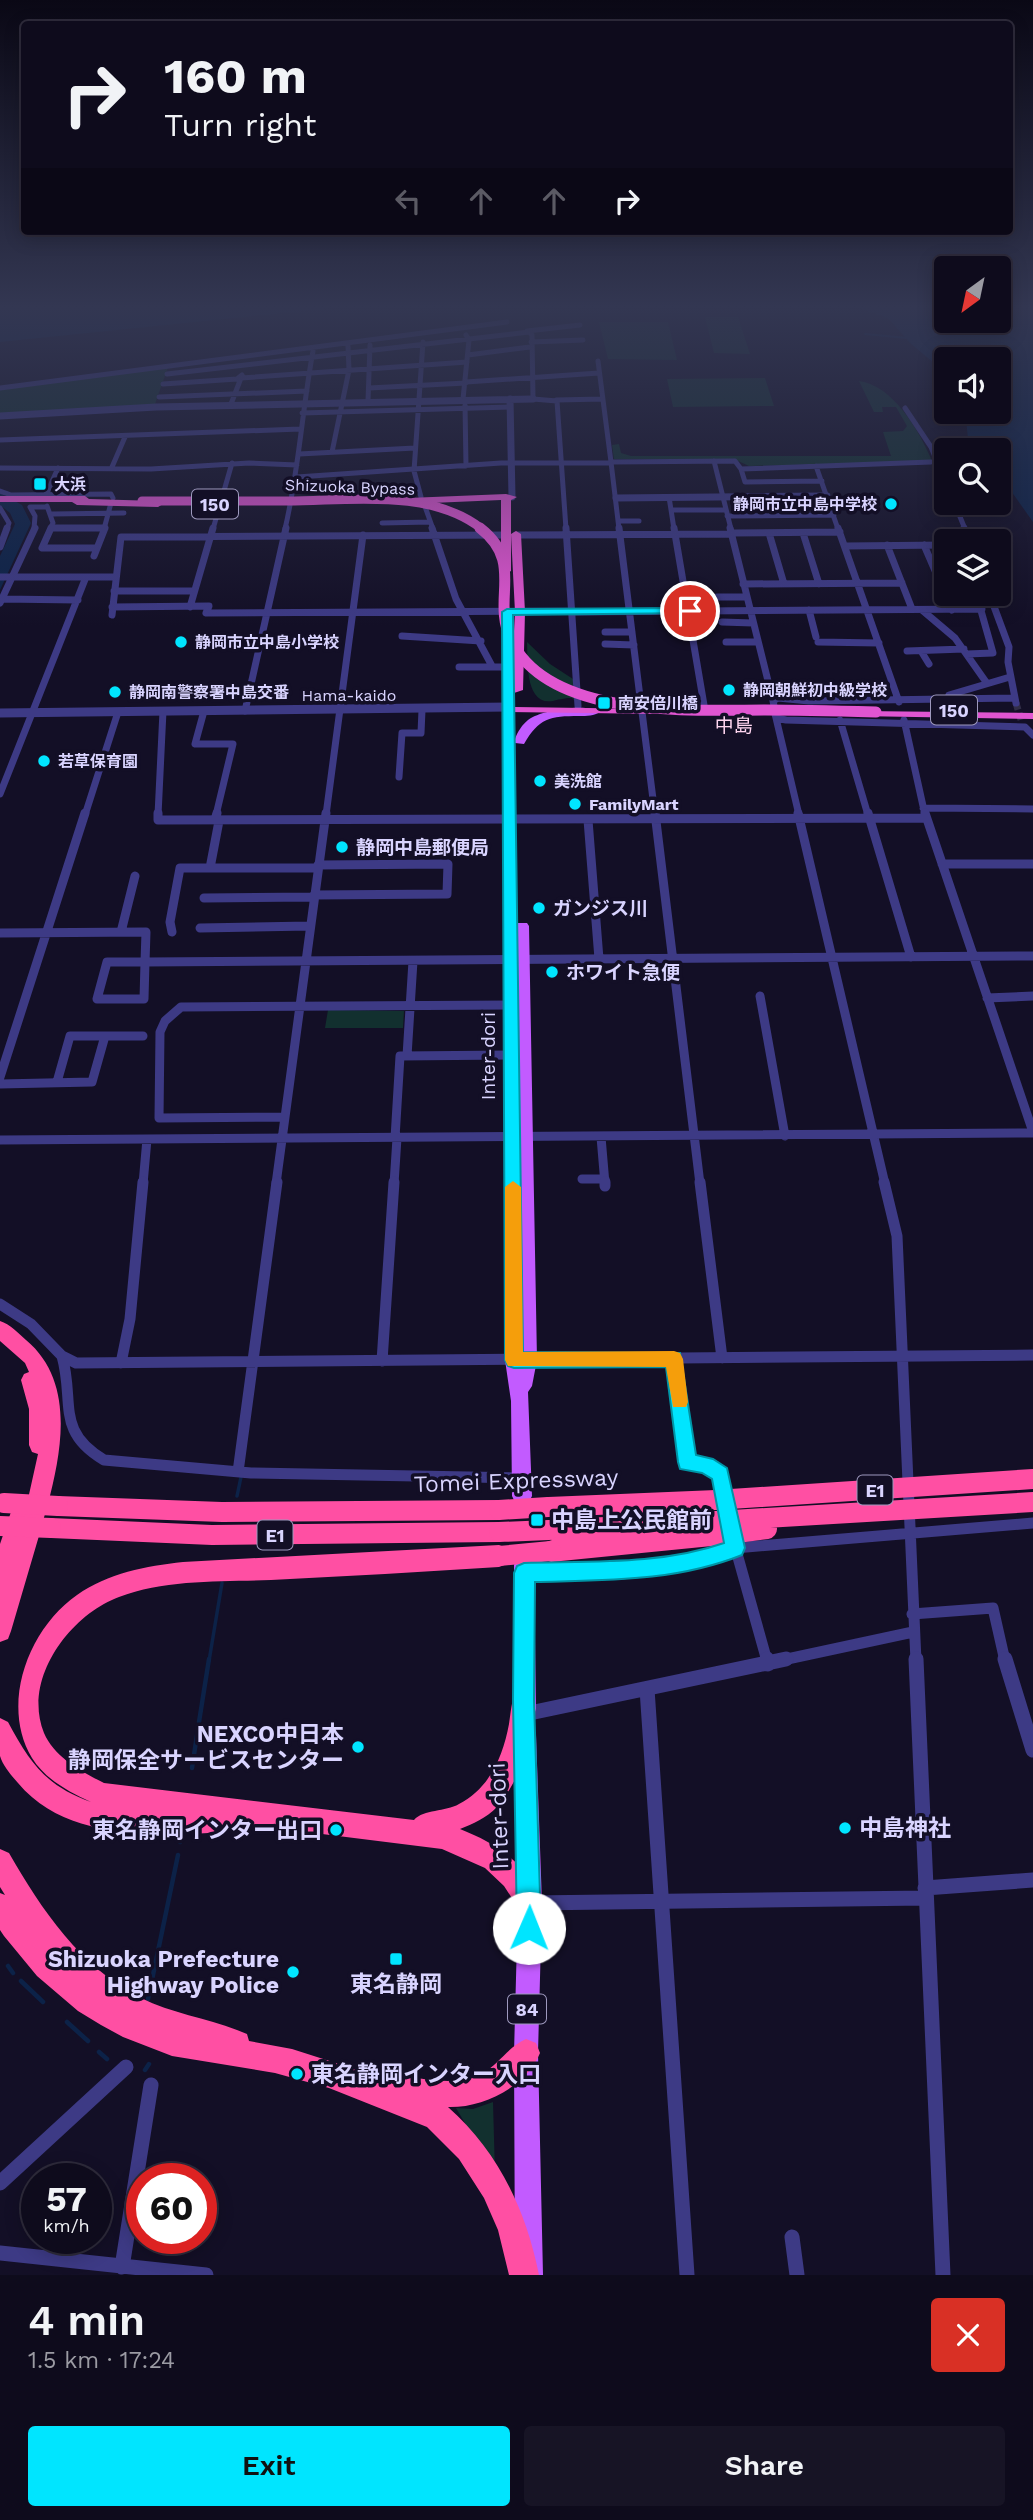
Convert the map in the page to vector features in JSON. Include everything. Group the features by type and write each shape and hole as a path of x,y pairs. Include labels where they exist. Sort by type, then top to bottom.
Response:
{"highway":[{"name":"150","path":"77,501 111,505 508,498 520,611 512,669 524,700 532,704 641,709 774,709"},
{"name":"Shizuoka Bypass","path":"0,501 379,501 433,508 471,522 495,540 505,557 510,637 533,667 563,686 604,701 646,708 875,710 1030,717"},
{"name":"150","path":"512,535 507,612 513,708"},
{"name":"150","path":"513,708 555,705"},
{"name":"150","path":"513,708 628,711 704,705 1030,717"},
{"path":"0,1329 10,1335 37,1368 52,1414 45,1476 0,1631"},
{"path":"0,1341 22,1363 30,1377 40,1425 33,1479 0,1579"},
{"name":"Tomei Expressway","path":"2,1503 222,1512 499,1510 548,1507 722,1526 1033,1479"},
{"name":"E1","path":"722,1526 1033,1502"},
{"name":"E1","path":"0,1526 212,1535 499,1532 550,1541"},
{"path":"530,1903 507,1867 470,1844 442,1836 103,1795 60,1773 45,1759 32,1737 28,1710 29,1688 36,1662 53,1634 75,1610 98,1595 126,1583 162,1576 499,1556 550,1541 722,1526"},
{"path":"386,1829 449,1824 471,1814 489,1798 504,1777 517,1748 524,1707"},
{"path":"0,1730 10,1755 25,1777 44,1795 67,1808 126,1821 280,1818"},
{"path":"0,1862 25,1906 65,1955 117,2000 273,2059 419,2108 456,2131 493,2185 511,2227 526,2275"},
{"path":"0,1906 41,1958 75,1990 111,2017 158,2038 273,2059"},
{"path":"340,2080 458,2095 497,2083 526,2053"}],"main road":[{"name":"Inter-dori","path":"513,708 520,741 515,820"},
{"name":"Inter-dori","path":"513,708 522,1487"},
{"path":"520,741 528,724 544,716 628,711"},
{"name":"Inter-dori","path":"517,960 512,1005 512,1055 519,1138"},
{"name":"Inter-dori","path":"524,1569 524,1707 530,1903 526,2053 526,2275"}],"street":[{"path":"0,416 49,413"},
{"path":"245,711 296,477 302,413"},
{"path":"332,452 341,413"},
{"path":"418,413 414,471 422,499 463,612 481,641 492,667"},
{"path":"465,413 466,466"},
{"path":"508,498 510,413"},
{"path":"557,413 578,706"},
{"path":"605,413 697,1136 698,1181 722,1358"},
{"path":"908,413 934,454"},
{"path":"0,440 300,429"},
{"path":"112,467 125,437"},
{"path":"299,454 415,448"},
{"path":"714,461 897,1236 943,2275"},
{"path":"296,477 510,463 735,461 741,468 745,482 822,481"},
{"path":"741,468 931,462"},
{"path":"0,468 151,469 232,463 298,465"},
{"path":"190,607 232,463"},
{"path":"816,466 898,700"},
{"path":"46,495 58,468"},
{"path":"0,491 11,495 111,494 105,528 94,556"},
{"path":"616,498 827,496"},
{"path":"669,497 704,705"},
{"path":"51,514 111,505 124,513"},
{"path":"42,548 51,528 51,514 47,506 30,507 36,525 1,601 78,600"},
{"path":"0,509 9,523 0,547"},
{"path":"672,510 834,515"},
{"path":"619,521 639,521"},
{"path":"382,523 430,522"},
{"path":"51,528 105,528"},
{"path":"69,548 78,528"},
{"path":"769,533 784,584"},
{"path":"803,533 819,583"},
{"path":"840,533 121,537 112,611 209,606 206,613 982,610"},
{"path":"238,1472 304,961 363,535"},
{"path":"887,545 912,609"},
{"path":"924,545 934,565"},
{"path":"845,546 934,545"},
{"path":"24,548 97,548"},
{"path":"0,794 86,577"},
{"path":"0,578 116,577"},
{"path":"743,584 902,583"},
{"path":"114,591 194,591"},
{"path":"717,597 746,597"},
{"path":"951,606 952,610"},
{"path":"907,651 993,653 981,606"},
{"path":"774,709 778,698 1015,701 1010,677 1009,647 994,606"},
{"path":"809,610 817,640 879,643"},
{"path":"838,610 842,623"},
{"path":"922,610 955,638 986,682"},
{"path":"722,622 752,622"},
{"path":"605,632 632,632"},
{"path":"402,636 481,641"},
{"path":"726,642 757,642"},
{"path":"605,644 634,645"},
{"path":"921,651 929,664"},
{"path":"459,667 512,669"},
{"path":"942,699 986,682 1010,677"},
{"name":"Hama-kaido","path":"0,713 513,708"},
{"path":"774,709 839,720 904,722 1030,717 1033,735"},
{"path":"399,777 402,733 421,733 422,710"},
{"path":"163,711 158,820 869,818 1033,809"},
{"path":"204,711 195,744 233,744 209,868"},
{"path":"0,1077 118,712"},
{"path":"839,720 911,957"},
{"path":"0,1140 1033,1133 925,813 904,722"},
{"path":"588,820 599,959"},
{"path":"172,932 170,922 180,868 448,864 447,894 204,898"},
{"path":"942,864 1033,864"},
{"path":"121,932 135,876"},
{"path":"200,928 309,926"},
{"path":"0,933 146,932 144,962 144,999 97,999 107,962 144,962 304,961 413,961 1033,956"},
{"path":"408,1056 413,961"},
{"path":"760,996 785,1136"},
{"path":"987,998 1033,996"},
{"path":"284,1117 159,1118 160,1032 165,1021 181,1007 512,1005"},
{"path":"57,1082 70,1036 143,1036"},
{"path":"0,1084 92,1082 105,1036"},
{"path":"382,1361 400,1056 512,1055"},
{"path":"582,1179 605,1183 601,1137"},
{"path":"121,1363 130,1319 147,1139"},
{"path":"0,1304 31,1324 62,1356 76,1363 1033,1355"},
{"path":"62,1356 71,1430 83,1449 104,1460 238,1472 522,1487"},
{"path":"674,1359 687,1462 706,1465 720,1474 722,1526 768,1664"},
{"path":"722,1526 912,1533 1033,1523"},
{"path":"524,1569 633,1569 698,1562 722,1526"},
{"path":"912,1614 993,1608 1009,1677 1033,1750"},
{"path":"524,1707 647,1689 913,1632"},
{"path":"647,1689 687,2275"},
{"path":"530,1903 925,1893 1033,1880"},
{"path":"0,2183 125,2067"},
{"path":"122,2267 151,2085"},
{"path":"792,2237 797,2275"},
{"path":"0,2253 66,2269 122,2267 206,2275"}],"green space":[{"path":"900,413 905,413 913,424 932,461 749,466 734,459 614,459 612,445 619,444 621,453 631,456 891,456 883,432 903,431 907,426"},
{"path":"527,642 550,664 573,679 575,701 572,698 544,701 537,696 530,680"},
{"path":"328,1010 404,1011 403,1028 325,1028"},
{"path":"493,2102 495,2174 456,2108 473,2109"}],"water":[{"path":"1011,413 1033,413 1033,522 1011,491 1011,438 968,438 966,424 1011,424"},
{"path":"0,493 22,505 31,523 0,590 0,556 15,524 10,513 0,505"}],"waterway":[{"path":"237,1496 241,1477"},
{"path":"209,1661 222,1583"},
{"path":"199,1722 209,1659"},
{"path":"192,1768 197,1735"},
{"path":"180,1842 181,1837"},
{"path":"148,1999 178,1855"},
{"path":"8,1966 13,1973"},
{"path":"21,1981 43,2002"},
{"path":"67,2022 88,2041"},
{"path":"99,2052 107,2059"},
{"path":"145,2070 149,2064"}],"tunnel":[{"path":"1016,703 1022,723"}],"slow traffic":[{"path":"513,1187 514,1360 674,1359 679,1402"}],"place":[{"name":"大浜","path":"40,484"},
{"name":"静岡市立中島中学校","path":"891,504"},
{"name":"静岡市立中島小学校","path":"181,642"},
{"name":"静岡朝鮮初中級学校","path":"729,690"},
{"name":"静岡南警察署中島交番","path":"115,692"},
{"name":"南安倍川橋","path":"604,703"},
{"name":"若草保育園","path":"44,761"},
{"name":"美洗館","path":"540,781"},
{"name":"FamilyMart","path":"575,804"},
{"name":"静岡中島郵便局","path":"342,847"},
{"name":"ガンジス川","path":"539,908"},
{"name":"ホワイト急便","path":"552,972"},
{"name":"中島上公民館前","path":"537,1520"},
{"name":"NEXCO中日本 静岡保全サービスセンター","path":"358,1747"},
{"name":"中島神社","path":"845,1828"},
{"name":"東名静岡インター出口","path":"336,1830"},
{"name":"東名静岡","path":"396,1959"},
{"name":"Shizuoka Prefecture Highway Police","path":"293,1972"},
{"name":"東名静岡インター入口","path":"297,2074"}],"district":[{"name":"中島","path":"734,725"}],"route":[{"path":"529,1928 524,1573 633,1569 698,1562 735,1548 720,1474 706,1465 687,1462 674,1359 514,1360 507,612 690,611"}]}
